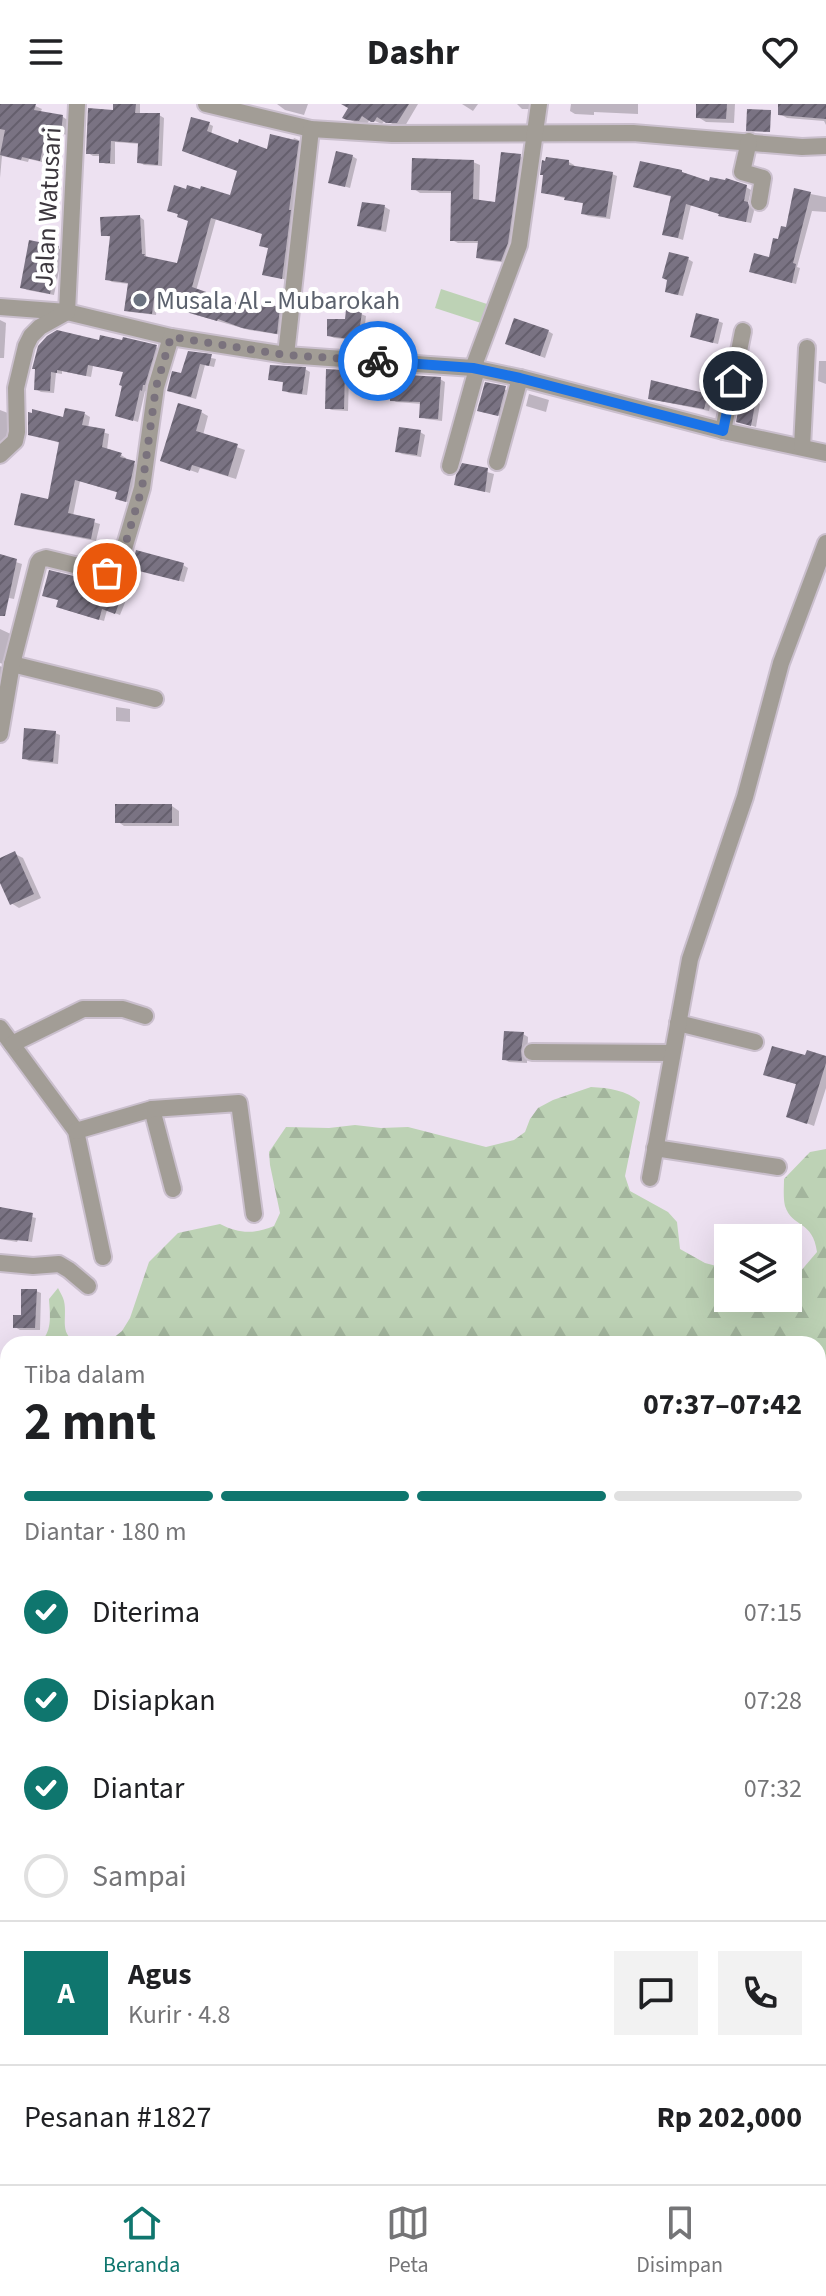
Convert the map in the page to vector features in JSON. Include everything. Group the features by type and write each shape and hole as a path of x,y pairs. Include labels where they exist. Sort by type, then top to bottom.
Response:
{"street":[{"name":"Jalan Watusari","path":"67,312 77,104"},
{"path":"206,104 236,107 311,129 392,134 633,133 802,147 826,146"},
{"path":"450,466 475,368 519,245 539,104"},
{"path":"286,355 311,129"},
{"path":"749,141 742,172 763,178 759,202"},
{"name":"Jalan Watusari","path":"0,307 67,312 171,337 286,355 475,368 723,431 826,453"},
{"name":"Jalan Watusari","path":"0,455 15,441 16,388 26,346 40,327 67,312"},
{"path":"723,431 743,331"},
{"path":"0,734 12,664 40,560 46,558 107,573 118,569 142,488 156,387 171,337"},
{"path":"802,447 807,348"},
{"path":"497,462 520,378"},
{"path":"650,1178 690,959 745,797 781,663 826,543"},
{"path":"12,664 155,699"},
{"path":"12,1044 83,1009 123,1009 145,1016"},
{"path":"678,1023 755,1042"},
{"path":"0,1028 76,1131 103,1257"},
{"path":"532,1052 672,1053"},
{"path":"76,1131 152,1109 239,1103 254,1214"},
{"path":"152,1109 173,1189"},
{"path":"655,1148 778,1167"},
{"path":"0,1263 33,1266 59,1264 88,1286"}],"green space":[{"path":"441,289 487,304 481,323 435,308"},
{"path":"591,1087 617,1090 640,1102 625,1176 630,1191 668,1212 677,1222 680,1249 714,1265 714,1312 802,1312 802,1270 817,1252 811,1234 788,1213 784,1179 810,1152 826,1149 826,1336 116,1336 130,1318 149,1262 178,1233 220,1224 247,1232 274,1226 280,1213 269,1152 286,1127 408,1127 486,1147 514,1140 525,1132 538,1108"},
{"path":"58,1288 64,1301 65,1326 69,1336 45,1336 50,1318 49,1299"}],"building":[{"path":"0,104 36,104 34,110 63,115 61,132 47,130 40,161 0,155 5,130 0,129"},
{"path":"113,104 136,104 135,113 160,113 158,165 137,163 138,143 111,141 110,163 99,163 99,154 86,154 88,108 113,110"},
{"path":"341,104 409,104 397,123 386,123 377,117 374,122 362,116 359,121 342,118 348,108"},
{"path":"696,104 727,104 726,119 696,118"},
{"path":"778,104 826,104 826,119 778,115"},
{"path":"747,109 771,110 770,132 746,131"},
{"path":"191,117 210,122 207,131 238,143 239,139 267,149 270,134 299,141 282,279 262,275 268,248 259,246 262,234 211,218 192,287 260,311 262,303 280,307 277,334 186,312 187,308 154,298 152,314 124,311 128,283 105,280 110,236 101,236 100,217 140,215 142,254 177,263 188,221 167,211 174,185 186,189 187,185 200,189 201,186 230,195 237,171 182,151"},
{"path":"336,151 353,155 345,187 328,183"},
{"path":"501,152 521,154 508,243 501,261 476,258 478,241 450,241 451,191 411,190 412,158 474,160 473,199 495,202"},
{"path":"546,157 569,160 569,165 613,172 606,217 581,214 583,203 541,193 542,160 545,161"},
{"path":"640,161 682,170 709,181 710,177 726,178 747,185 744,201 748,202 749,207 746,222 686,204 678,238 662,235 671,196 633,187"},
{"path":"794,188 811,192 793,263 796,264 792,283 749,272 754,253 769,257 773,238 778,239 781,226 786,227"},
{"path":"362,202 385,205 381,230 357,226"},
{"path":"29,240 59,246 50,294 20,288"},
{"path":"669,252 689,257 678,295 665,292 667,280 662,278"},
{"path":"346,310 362,312 358,340 327,336 327,319 345,319"},
{"path":"696,313 719,319 713,343 690,337"},
{"path":"514,318 549,330 540,356 505,344"},
{"path":"57,330 99,340 100,335 157,345 145,385 140,390 133,421 115,416 123,372 88,365 86,376 57,370 57,373 51,372 50,391 34,390 35,369 32,369 38,346"},
{"path":"188,351 212,354 209,366 200,364 191,397 167,391 172,371 181,373"},
{"path":"270,365 306,367 302,394 282,391 283,382 268,380"},
{"path":"326,369 345,370 344,409 325,409"},
{"path":"391,374 441,377 438,419 419,418 420,402 390,401"},
{"path":"651,380 708,394 704,409 648,399"},
{"path":"485,382 506,386 498,416 477,411"},
{"path":"741,396 756,399 751,426 736,422"},
{"path":"178,403 202,410 196,431 238,444 228,476 192,465 190,471 160,461"},
{"path":"65,408 85,412 82,425 105,429 102,447 135,461 126,502 115,499 117,492 75,480 68,513 95,519 91,539 14,525 21,493 48,499 59,442 28,435 28,412 32,413 32,409 63,417"},
{"path":"399,427 421,430 417,455 395,452"},
{"path":"462,463 488,468 485,492 454,485"},
{"path":"136,550 184,563 179,581 131,569"},
{"path":"0,554 17,559 5,616 0,616"},
{"path":"49,570 124,590 115,614 102,609 99,620 56,607 58,600 42,596"},
{"path":"24,728 56,731 53,762 22,759"},
{"path":"115,804 172,804 172,823 115,823"},
{"path":"15,851 34,894 10,905 0,883 0,858"},
{"path":"504,1031 524,1032 522,1061 502,1060"},
{"path":"772,1046 805,1055 807,1050 826,1056 807,1124 786,1117 796,1084 763,1075"},
{"path":"0,1207 33,1213 28,1241 0,1239"},
{"path":"21,1289 37,1289 35,1328 13,1328 13,1315 21,1315"}],"way so far":[{"path":"107,573 118,569 142,488 156,387 171,337 286,355 378,361"}],"place":[{"name":"Musala Al - Mubarokah","path":"140,300"}],"route":[{"path":"378,361 473,368 723,431 733,381"}]}
